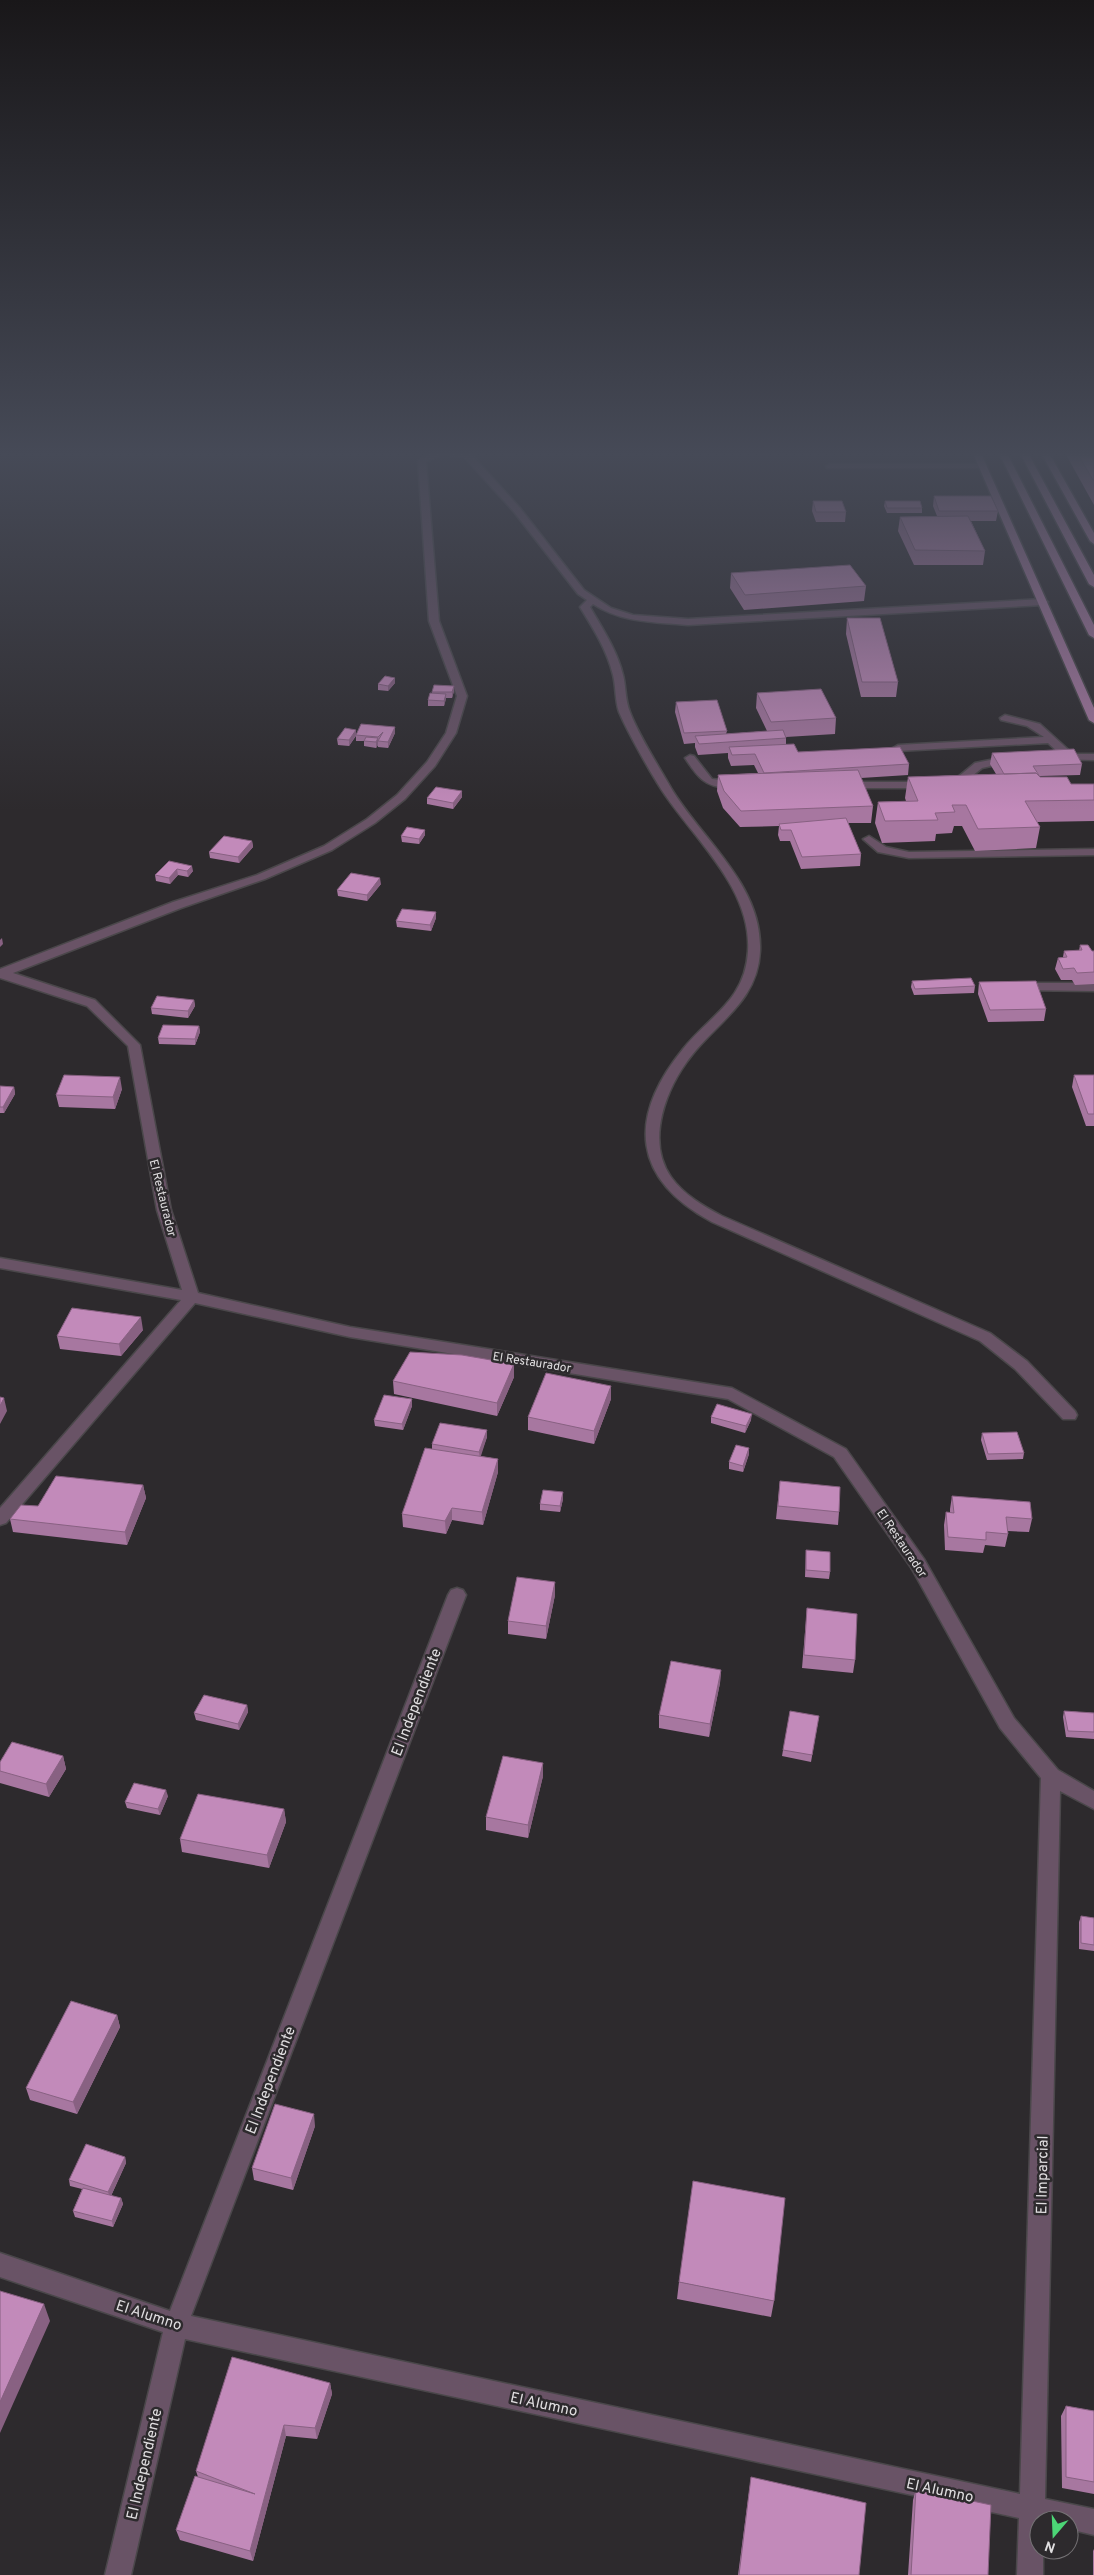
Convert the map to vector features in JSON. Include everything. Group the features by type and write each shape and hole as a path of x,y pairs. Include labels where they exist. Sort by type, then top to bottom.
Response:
{"main road":[{"path":"1030,571 1094,720"},
{"path":"1062,571 1094,635"},
{"path":"1087,571 1094,584"}],"street":[{"path":"0,973 177,905 261,877 328,848 371,821 401,797 431,764 451,733 462,696 434,621 430,571"},
{"path":"565,571 581,592 608,610 632,618 688,622 1044,602"},
{"path":"594,601 587,603 585,607 605,641 618,674 624,711 666,790 738,887 745,901 754,930 753,959 744,989 720,1020 688,1051 665,1088 658,1107 653,1142 653,1150 662,1173 683,1197 717,1219 985,1338 1022,1365 1069,1415"},
{"path":"1005,718 1030,722 1041,728 1070,757"},
{"path":"898,748 1051,740"},
{"path":"1042,757 1094,757"},
{"path":"690,758 705,780 714,785 753,785"},
{"path":"829,785 935,785 962,779 980,764 1024,758"},
{"path":"869,838 882,850 909,855 1094,852"},
{"name":"El Restaurador","path":"0,973 91,1003 134,1045 164,1210 192,1297 350,1332 732,1394 840,1453 918,1564 1007,1723 1051,1776 1094,1801"},
{"path":"1009,988 1094,987"},
{"path":"0,1263 192,1297"},
{"path":"0,1519 192,1297"},
{"name":"El Independiente","path":"118,2575 176,2325 457,1595"},
{"name":"El Imparcial","path":"1034,2510 1051,1776"},
{"name":"El Alumno","path":"0,2265 176,2325 1034,2510"},
{"name":"El Alumno","path":"1079,2519 1094,2522"},
{"name":"El Imparcial","path":"1030,2575 1031,2560"}],"building":[{"path":"855,571 866,586 745,595 731,573"},
{"path":"847,618 880,618 898,682 862,682"},
{"path":"385,676 395,678 388,686 378,684"},
{"path":"434,685 454,686 452,692 432,692"},
{"path":"821,689 836,718 771,722 757,693"},
{"path":"430,693 446,694 444,701 428,700"},
{"path":"717,700 727,731 684,733 676,702"},
{"path":"361,724 395,727 388,742 378,741 383,732 378,737 356,735"},
{"path":"345,728 356,730 349,740 337,739"},
{"path":"783,730 786,738 699,744 695,736"},
{"path":"366,737 378,738 376,742 364,741"},
{"path":"794,744 798,752 900,747 909,764 764,773 755,754 732,755 729,747"},
{"path":"1074,749 1082,764 1033,766 1040,777 1036,773 1004,774 992,753"},
{"path":"858,770 873,806 741,811 724,791 718,775"},
{"path":"1036,773 1040,777 1067,777 1071,784 1094,784 1094,800 1025,801 1040,827 978,829 966,805 952,805 955,812 935,813 938,820 885,821 878,802 918,801 908,777"},
{"path":"436,787 462,791 453,803 427,798"},
{"path":"846,818 861,854 802,857 791,830 781,830 779,824"},
{"path":"407,827 425,830 419,839 401,836"},
{"path":"224,836 252,841 238,857 209,852"},
{"path":"169,861 192,866 187,871 177,869 169,878 155,875"},
{"path":"351,873 380,878 367,895 337,890"},
{"path":"402,909 436,912 430,925 396,921"},
{"path":"1080,945 1088,945 1094,951 1094,972 1077,973 1074,968 1063,969 1058,958 1067,957 1064,951 1082,950"},
{"path":"971,978 975,986 915,989 912,981"},
{"path":"1036,981 1046,1009 990,1010 979,982"},
{"path":"157,996 194,1000 188,1011 151,1008"},
{"path":"163,1025 199,1026 195,1039 158,1038"},
{"path":"64,1075 120,1077 113,1097 56,1095"},
{"path":"1074,1075 1094,1075 1094,1114 1088,1114"},
{"path":"0,1086 14,1087 3,1107 0,1107"},
{"path":"72,1308 141,1317 119,1344 57,1336"},
{"path":"410,1352 462,1355 514,1364 497,1403 393,1381"},
{"path":"546,1373 611,1386 594,1431 528,1417"},
{"path":"384,1395 412,1399 402,1424 374,1420"},
{"path":"0,1397 4,1398 0,1406"},
{"path":"717,1404 752,1414 746,1426 711,1417"},
{"path":"440,1423 487,1430 479,1452 432,1444"},
{"path":"1017,1432 1024,1453 988,1454 982,1433"},
{"path":"736,1445 749,1448 743,1466 729,1462"},
{"path":"425,1448 498,1459 482,1512 452,1508 445,1521 402,1514"},
{"path":"56,1476 143,1485 125,1532 10,1519 21,1505 38,1506"},
{"path":"780,1481 840,1487 839,1512 778,1506"},
{"path":"543,1490 563,1492 560,1506 540,1504"},
{"path":"952,1496 1030,1502 1032,1519 1006,1517 1008,1534 986,1532 986,1540 948,1537 946,1512 954,1513"},
{"path":"806,1550 830,1552 830,1572 806,1570"},
{"path":"517,1577 555,1582 546,1626 508,1621"},
{"path":"807,1608 857,1614 855,1660 804,1655"},
{"path":"671,1661 721,1670 710,1724 659,1715"},
{"path":"204,1695 247,1705 238,1724 194,1713"},
{"path":"790,1711 819,1716 812,1755 783,1750"},
{"path":"1064,1711 1094,1713 1094,1732 1068,1731"},
{"path":"12,1742 63,1756 46,1784 0,1771 0,1762"},
{"path":"503,1756 543,1763 528,1825 486,1817"},
{"path":"134,1783 166,1790 158,1809 125,1802"},
{"path":"198,1794 284,1809 267,1855 180,1839"},
{"path":"1081,1916 1094,1918 1094,1945 1081,1943"},
{"path":"71,2001 117,2015 73,2102 26,2088"},
{"path":"275,2104 314,2114 291,2178 252,2168"},
{"path":"86,2144 125,2157 108,2192 69,2180"},
{"path":"693,2181 785,2198 774,2301 679,2282"},
{"path":"83,2188 121,2198 112,2221 73,2211"},
{"path":"0,2291 44,2304 0,2402"},
{"path":"232,2357 330,2383 315,2428 284,2425 250,2551 176,2530 195,2476 255,2494 196,2471"},
{"path":"1066,2406 1094,2411 1094,2482 1066,2477"},
{"path":"751,2477 866,2503 859,2575 739,2575"},
{"path":"916,2489 991,2505 988,2575 911,2575"}]}
